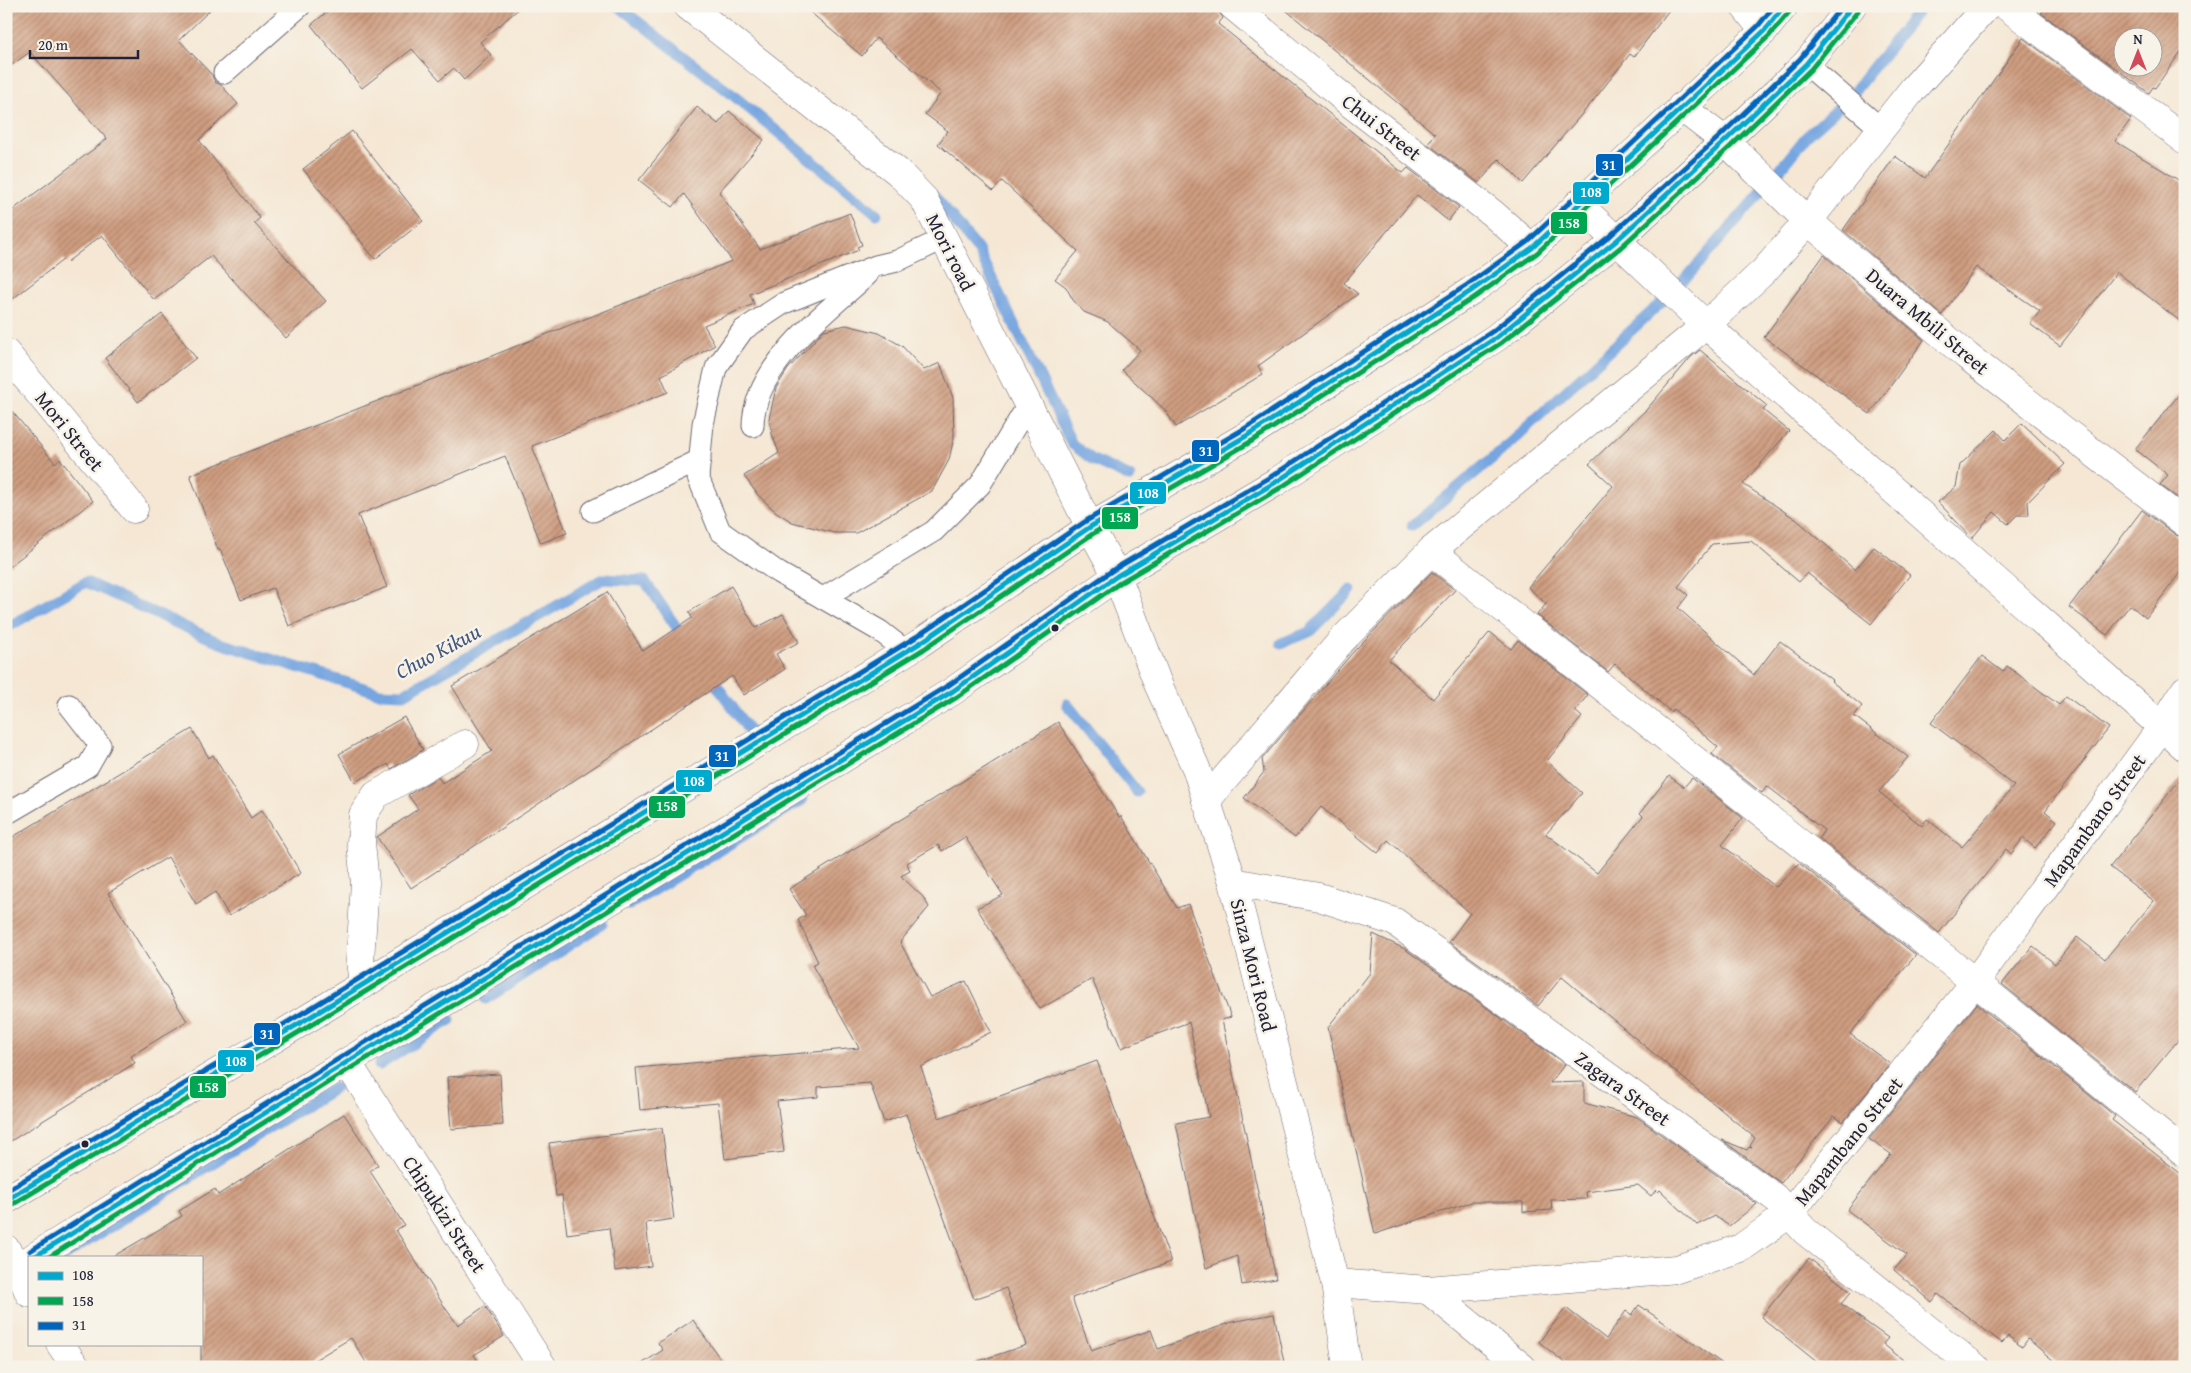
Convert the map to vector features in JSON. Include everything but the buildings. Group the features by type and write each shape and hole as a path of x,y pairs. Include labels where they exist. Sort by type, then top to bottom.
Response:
{"street":[{"name":"Mori road","path":"688,6 898,172 924,199 1090,527 1118,576"},
{"name":"Chui Street","path":"1233,6 1351,104 1492,213 1532,248"},
{"path":"1744,6 1764,31"},
{"path":"6,1200 363,985 907,652 1090,527 1248,435 1471,291 1532,248 1681,106 1764,31 1784,6"},
{"path":"29,1256 953,691 1118,576 1276,482 1497,337 1616,241 1725,141 1806,64 1852,6"},
{"path":"1206,801 1342,640 1431,551 1706,325 1764,271 1808,221 1880,128 1987,6"},
{"path":"2006,6 2185,140"},
{"name":"Duara Mbili Street","path":"1681,106 1725,141 1808,221 1968,356 2185,523"},
{"path":"1578,204 1706,325 2161,728 2185,747"},
{"name":"Mori Street","path":"6,353 134,510"},
{"path":"1431,551 1975,982 2185,1153"},
{"name":"Sinza Mori Road","path":"1118,576 1158,684 1196,768 1233,882 1335,1283 1347,1367"},
{"name":"Mapambano Street","path":"1335,1283 1428,1290 1677,1268 1741,1248 1789,1214 1975,982 2161,728 2185,690"},
{"path":"363,985 360,960 365,883 361,843 363,815 376,795 465,744"},
{"name":"Zagara Street","path":"1233,882 1320,897 1395,922 1774,1197 1805,1231 1975,1367"},
{"name":"Chipukizi Street","path":"347,1062 542,1367"},
{"path":"19,1262 28,1290"},
{"path":"1428,1290 1522,1367"},
{"path":"61,1346 76,1367"}],"lane":[{"path":"224,73 300,6"},
{"path":"1806,64 1880,128"},
{"path":"907,652 880,631 779,573 720,531 698,478 703,424 716,368 743,330 784,303 876,266 896,261 944,238"},
{"path":"753,426 753,418 762,387 784,353 876,266"},
{"path":"822,598 934,531 980,484 1028,405"},
{"path":"593,511 700,460"},
{"path":"6,814 88,766 100,745 69,705"}],"waterway":[{"path":"618,6 729,92 877,214"},
{"path":"1677,285 1689,275 1806,137 1848,99 1922,6"},
{"path":"933,194 978,250 1072,444 1093,460 1130,477"},
{"path":"1412,526 1501,451 1663,301"},
{"name":"Chuo Kikuu","path":"6,628 86,582 220,643 380,693 404,694 603,579 645,581 685,640"},
{"path":"1281,643 1309,632 1351,590"},
{"name":"Chuo Kikuu","path":"708,673 752,735"},
{"path":"1067,704 1137,792"},
{"path":"629,905 802,800"},
{"path":"486,999 602,924"},
{"path":"379,1065 450,1020"},
{"path":"64,1256 335,1088"}],"transit line":[{"name":"31","path":"6,1191 311,1008 916,637 1086,521 1244,429 1467,285 1527,242 1758,26 1774,6"},
{"name":"108","path":"6,1200 315,1014 920,643 1090,527 1248,435 1471,291 1532,248 1764,31 1784,6"},
{"name":"31","path":"30,1251 343,1056 949,685 1113,570 1272,476 1493,331 1611,235 1720,136 1800,59 1842,6"},
{"name":"108","path":"36,1256 347,1062 953,691 1117,576 1276,482 1497,337 1616,241 1725,141 1806,64 1852,6"},
{"name":"158","path":"10,1206 319,1020 924,649 1094,533 1252,441 1475,297 1537,253 1769,36 1790,11"},
{"name":"158","path":"51,1256 351,1068 957,697 1121,582 1280,488 1501,343 1621,247 1730,147 1811,69 1858,11"}]}
